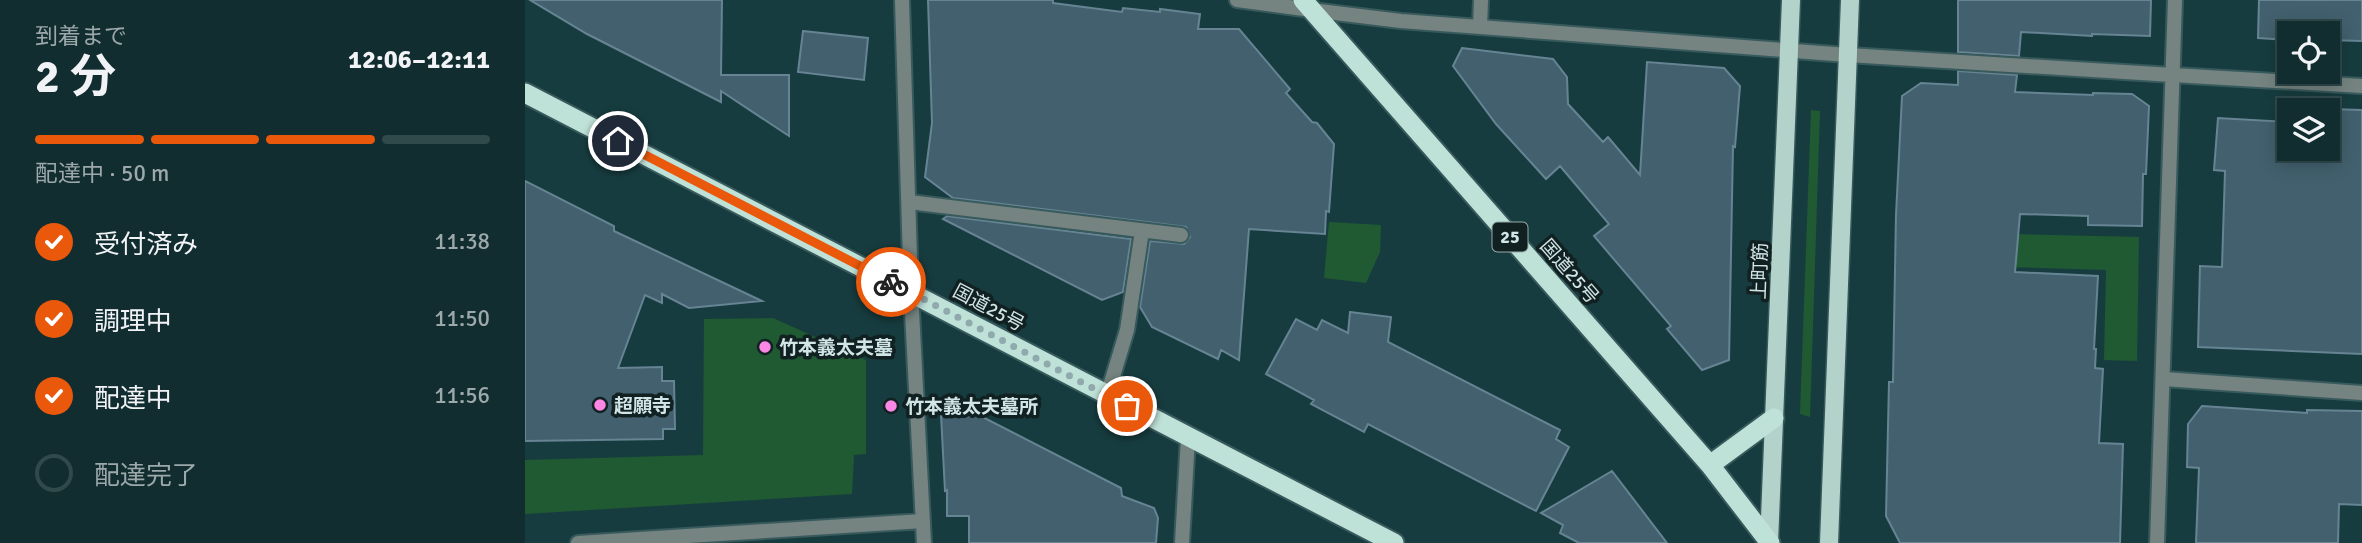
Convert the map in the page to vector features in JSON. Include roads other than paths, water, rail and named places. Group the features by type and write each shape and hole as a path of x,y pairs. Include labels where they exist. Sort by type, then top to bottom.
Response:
{"highway":[{"name":"国道25号","path":"1307,5 1710,465 1769,543"},
{"name":"国道25号","path":"525,93 1394,543"},
{"path":"1710,465 1774,418"}],"main road":[{"name":"上町筋","path":"1769,543 1791,0"},
{"path":"1829,543 1850,0"}],"street":[{"path":"902,0 911,292 924,543"},
{"path":"1237,0 1307,5 1401,21 1789,51 2362,86"},
{"path":"1480,27 1481,0"},
{"path":"2157,543 2175,0"},
{"path":"909,202 1181,235"},
{"path":"1107,396 1127,330 1142,231"},
{"path":"2164,379 2362,393"},
{"path":"1182,543 1188,438"},
{"path":"578,543 923,521"}],"place":[{"name":"竹本義太夫墓","path":"765,347"},
{"name":"超願寺","path":"600,405"},
{"name":"竹本義太夫墓所","path":"891,406"}]}
